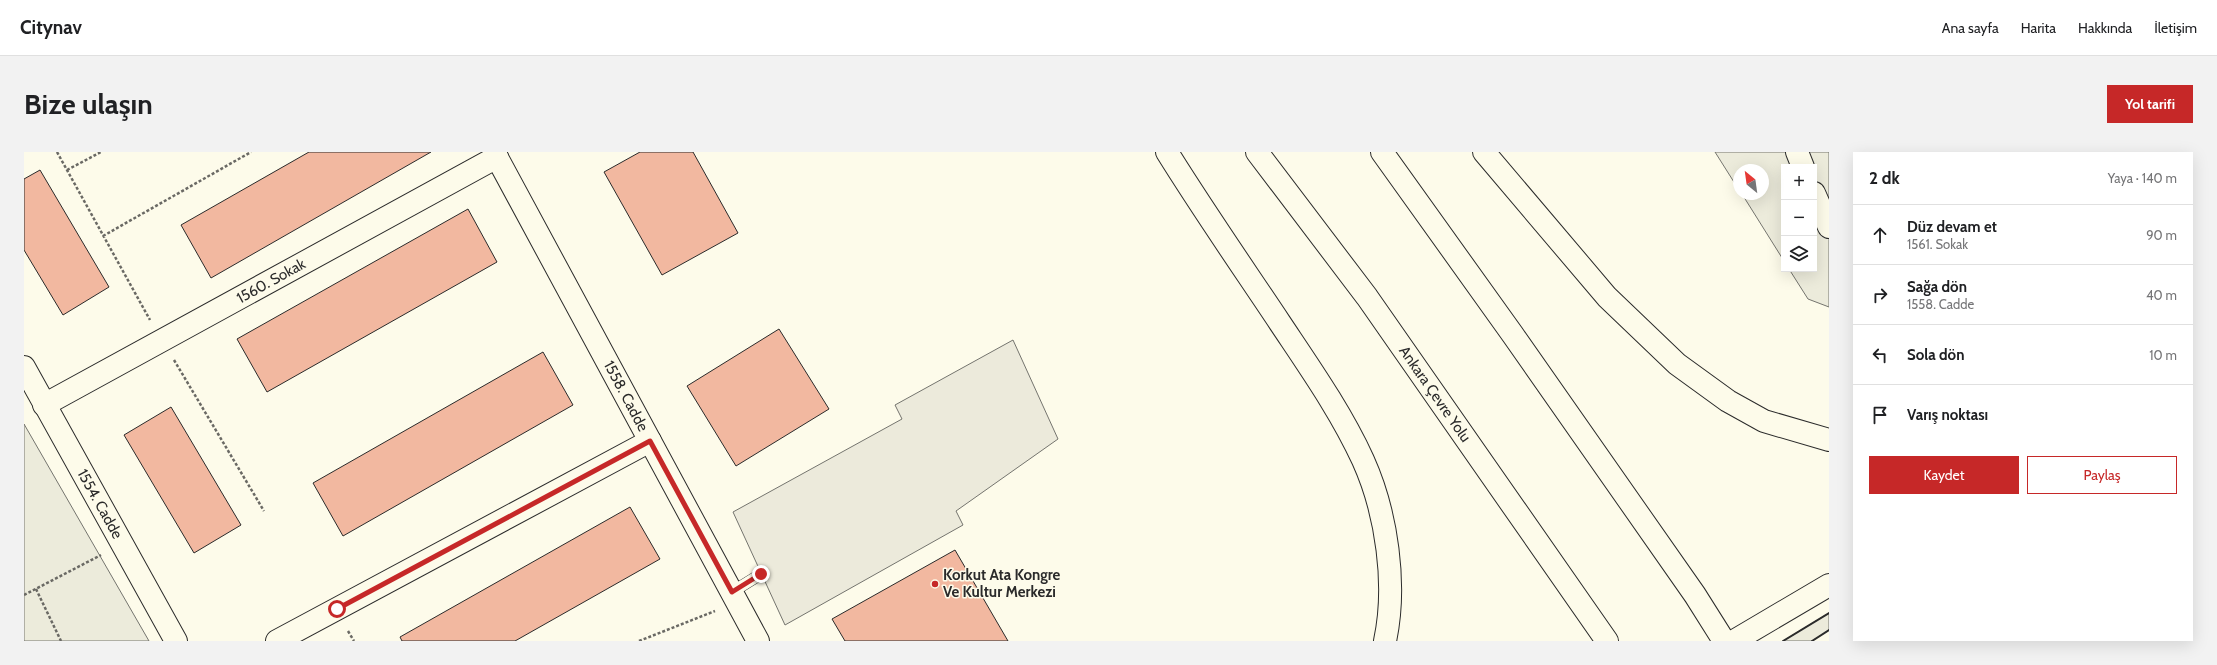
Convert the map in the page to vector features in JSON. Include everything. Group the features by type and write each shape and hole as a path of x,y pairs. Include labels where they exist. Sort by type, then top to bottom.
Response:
{"main road":[{"path":"1166,152 1332,402 1364,462 1378,504 1387,543 1390,582 1388,623 1385,641"},
{"name":"Ankara Çevre Yolu","path":"1257,152 1367,297 1607,641"},
{"path":"1382,152 1695,595 1724,641"},
{"path":"1484,152 1607,297 1677,364 1728,401 1764,421 1829,440"},
{"path":"1797,152 1802,164"},
{"name":"1560. Sokak","path":"44,405 496,154"},
{"name":"1558. Cadde","path":"496,154 758,641"},
{"path":"1817,200 1829,227"},
{"name":"1554. Cadde","path":"24,367 176,641"},
{"path":"276,641 650,441"},
{"path":"1734,641 1829,585"}],"lane":[{"path":"735,597 761,574"}],"path":[{"path":"57,152 162,340 264,511"},
{"path":"67,170 101,152"},
{"path":"103,236 251,152"},
{"path":"24,596 122,544"},
{"path":"36,589 61,641"},
{"path":"638,641 735,597"}],"shaded area":[{"path":"1715,152 1829,152 1829,307 1808,299 1791,272 1817,272 1817,164 1781,164 1781,256 1746,200 1769,200 1769,164 1733,164 1733,180"},
{"path":"1013,340 1058,439 956,511 963,525 785,625 733,512 902,419 895,405"},
{"path":"24,424 149,641 24,641"},
{"path":"1829,613 1829,630 1812,641 1783,641"}],"building":[{"path":"309,152 431,152 211,278 181,225"},
{"path":"640,152 693,152 738,233 662,275 604,172"},
{"path":"40,170 109,287 63,315 24,250 24,179"},
{"path":"468,209 497,262 267,392 237,339"},
{"path":"779,329 829,409 736,466 687,386"},
{"path":"543,352 573,405 343,536 313,483"},
{"path":"171,407 241,525 194,553 124,435"},
{"path":"630,507 660,559 515,641 402,641 400,637"},
{"name":"Korkut Ata Kongre Ve Kultur Merkezi","path":"955,550 1008,641 845,641 832,619"}],"wall":[{"path":"1783,641 1829,613"},
{"path":"1812,641 1829,630"}],"place":[{"name":"Korkut Ata Kongre Ve Kultur Merkezi","path":"935,584"}],"route":[{"path":"337,609 650,441 732,592 761,574"}]}
